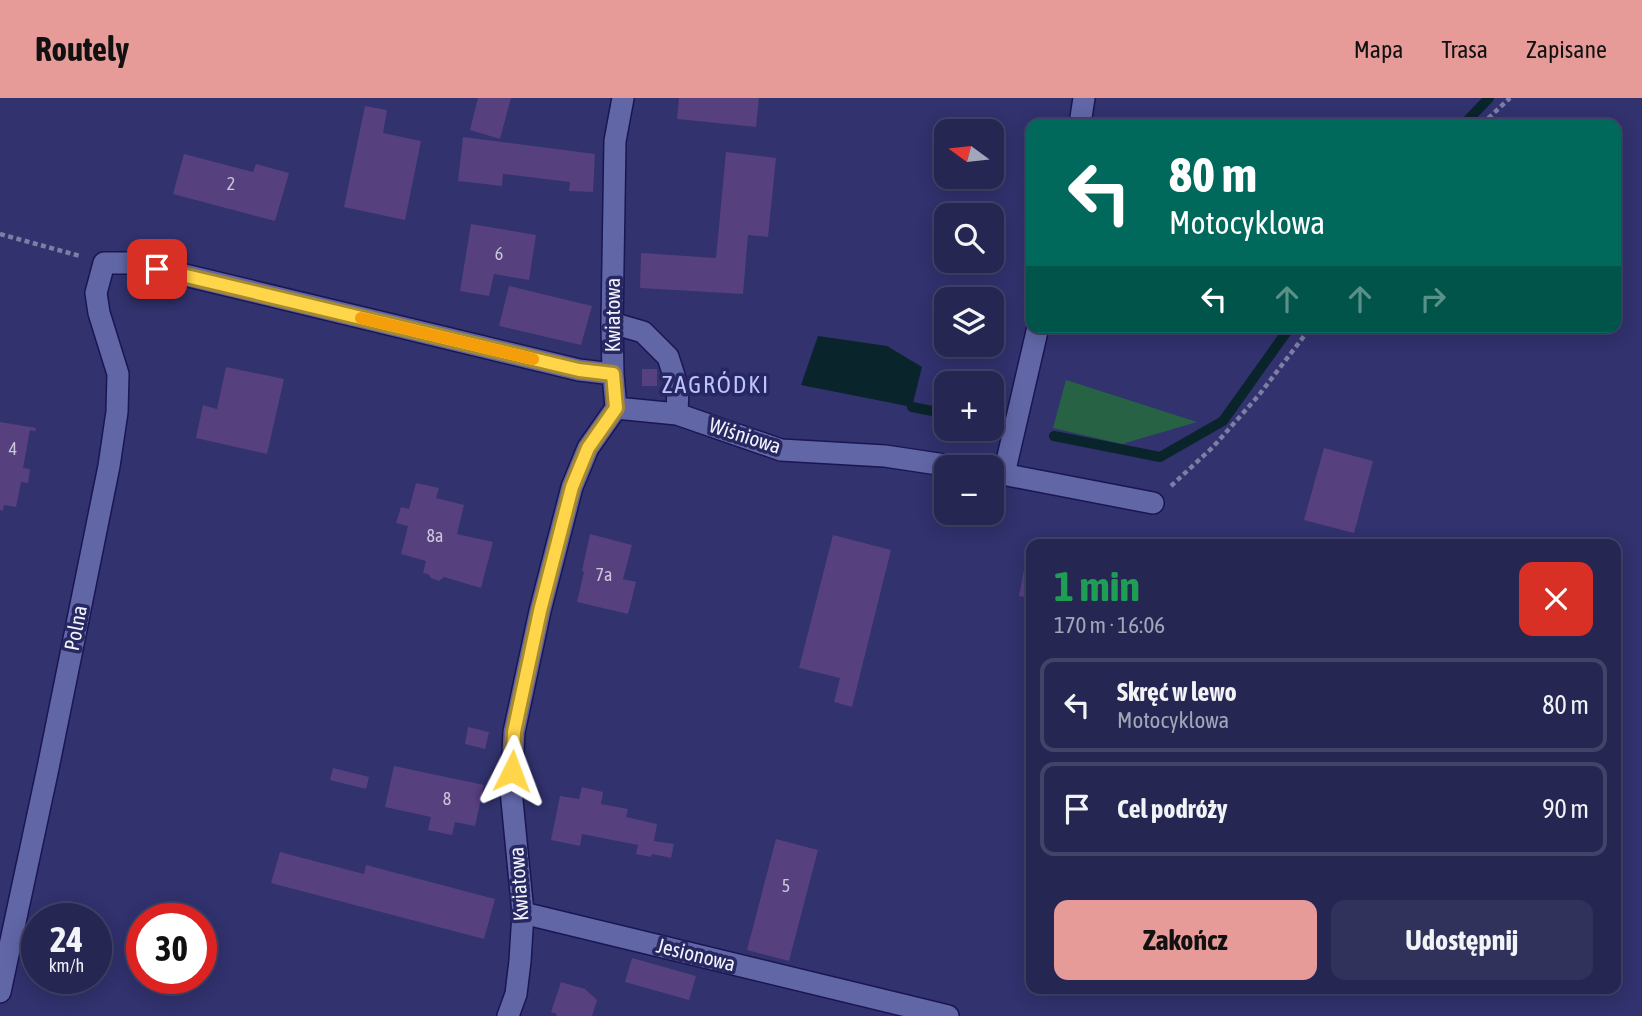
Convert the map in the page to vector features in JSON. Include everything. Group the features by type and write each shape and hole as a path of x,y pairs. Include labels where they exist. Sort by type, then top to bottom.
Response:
{"street":[{"name":"Kwiatowa","path":"508,1016 516,994 523,913 511,790 514,732 540,611 572,487 588,448 616,408 612,323 615,141 623,98"},
{"path":"1081,119 1084,98"},
{"path":"104,263 135,263 579,370 613,374"},
{"name":"Polna","path":"0,992 98,519 117,412 118,374 99,313 96,293 104,263"},
{"path":"612,323 643,332 668,357 678,388 677,414"},
{"path":"1003,455 1036,333"},
{"name":"Wiśniowa","path":"616,408 677,414 780,450 885,456 934,463"},
{"path":"1004,474 1153,503"},
{"name":"Jesionowa","path":"523,913 948,1016"}],"path":[{"path":"1487,119 1510,98"},
{"path":"0,234 104,263"},
{"path":"1153,503 1213,447 1259,395 1306,333"}],"green space":[{"path":"1066,380 1197,422 1122,444 1053,428"}],"water":[{"path":"818,336 887,346 922,367 912,407 801,385"}],"building":[{"path":"478,98 511,98 500,139 470,130"},
{"path":"679,98 759,98 756,127 677,119"},
{"path":"365,106 387,110 383,133 421,141 405,220 344,207"},
{"path":"463,137 595,154 593,192 569,191 570,182 503,174 502,186 458,181"},
{"path":"726,152 776,158 768,237 748,235 743,294 640,288 641,253 716,258"},
{"path":"184,154 253,172 256,164 289,173 275,221 173,194"},
{"path":"471,224 536,235 529,280 494,274 489,296 460,291"},
{"path":"509,286 592,306 581,345 499,326"},
{"path":"226,367 284,379 267,454 196,438 203,405 217,409"},
{"path":"642,369 657,369 657,386 642,386"},
{"path":"0,422 36,428 35,431 30,430 23,468 30,469 28,483 21,482 16,507 4,505 3,511 0,510"},
{"path":"1324,448 1373,461 1354,533 1304,520"},
{"path":"416,483 439,488 436,498 464,505 457,534 493,542 481,588 444,577 439,581 431,578 423,573 426,561 401,554 408,526 396,523 401,507 409,509"},
{"path":"590,534 632,545 623,579 636,582 628,614 577,602"},
{"path":"833,535 891,550 852,707 834,702 840,678 799,668"},
{"path":"1024,570 1026,597 1019,596"},
{"path":"468,727 489,732 485,749 465,744"},
{"path":"394,766 484,785 475,826 455,822 452,835 428,830 431,817 385,807"},
{"path":"333,768 369,777 366,789 330,780"},
{"path":"582,787 603,792 601,804 628,809 626,817 657,824 654,841 674,844 671,858 636,854 638,845 582,834 580,846 551,840 560,796 579,799"},
{"path":"776,839 818,850 789,961 747,950"},
{"path":"280,852 364,874 366,865 495,899 484,939 271,883"},
{"path":"632,958 696,976 689,1000 625,982"},
{"path":"561,982 585,989 597,1000 592,1016 556,1016 557,1014 551,1012"}],"waterway":[{"path":"1469,119 1489,98"},
{"path":"1054,436 1160,457 1223,421 1286,333"},
{"path":"912,407 934,411"}],"slow traffic":[{"path":"361,318 533,359"}],"district":[{"name":"ZAGRÓDKI","path":"716,385"}],"route":[{"path":"157,269 579,370 613,374 616,408 588,448 572,487 540,611 514,732 512,771"}]}
